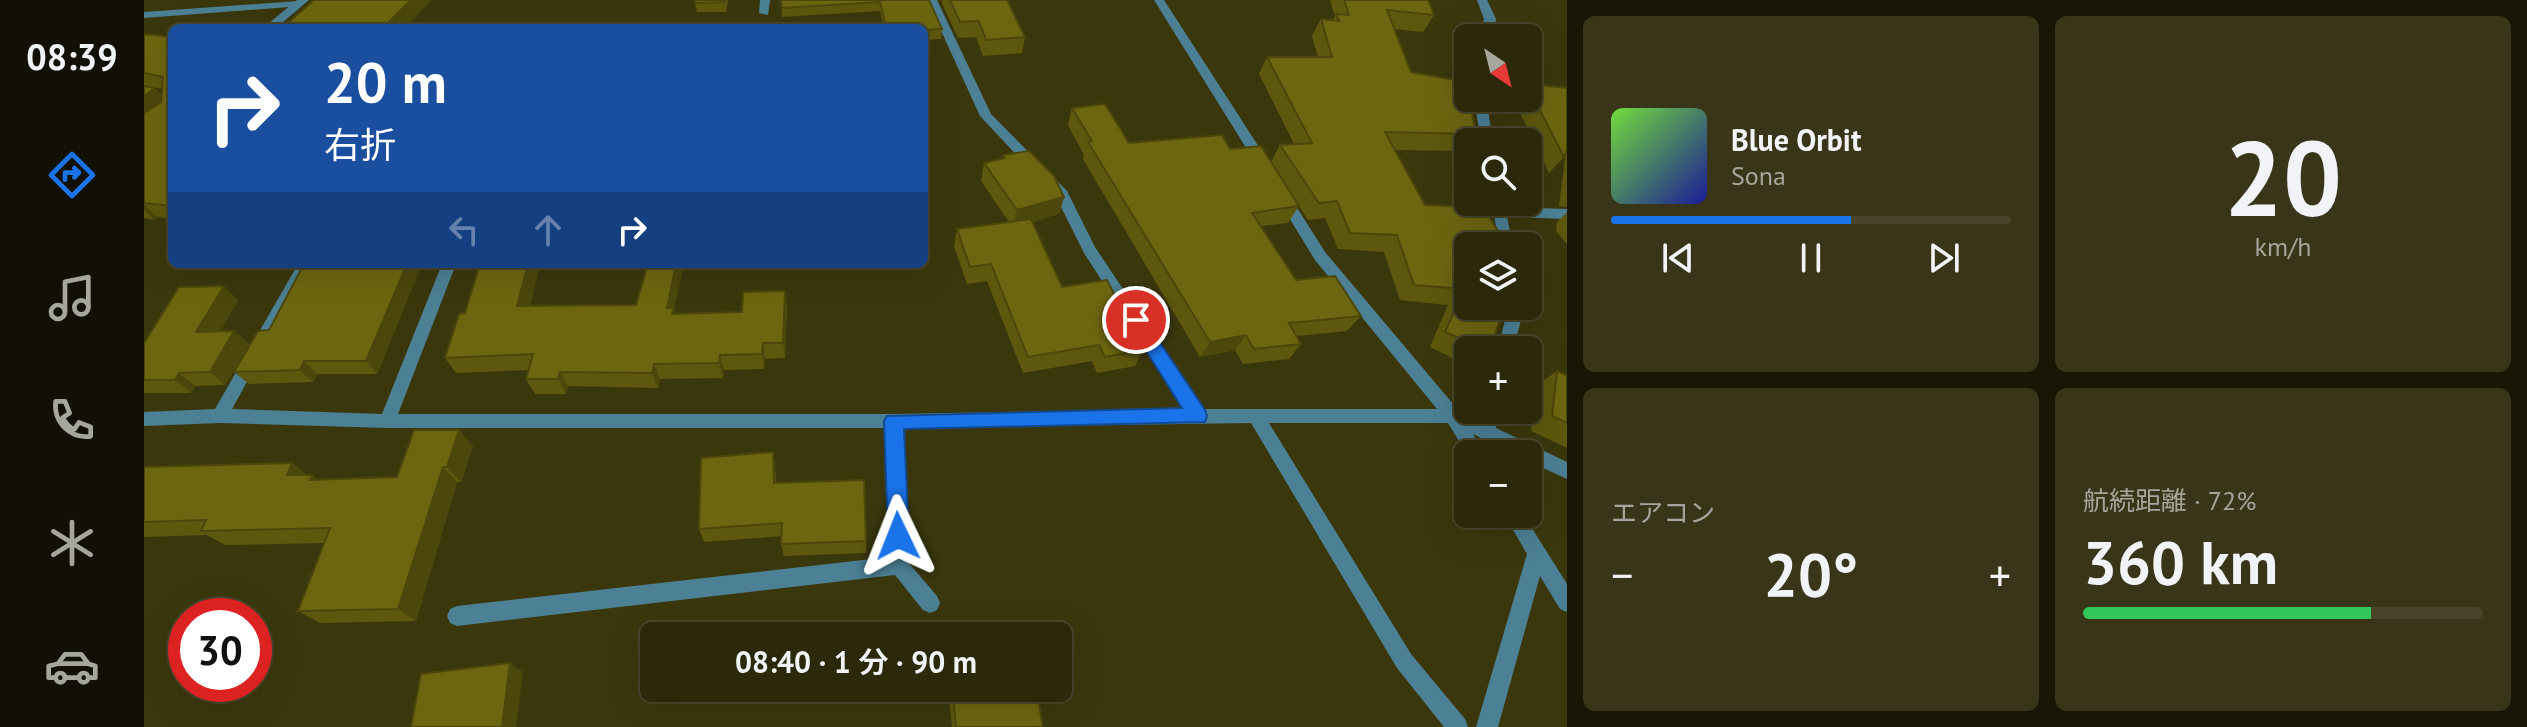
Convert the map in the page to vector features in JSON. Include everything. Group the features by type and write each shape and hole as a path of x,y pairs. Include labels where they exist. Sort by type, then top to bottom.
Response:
{"street":[{"path":"764,13 765,0"},
{"path":"932,0 986,116 1062,194 1089,249 1198,416"},
{"path":"1159,0 1320,256 1453,416 1468,440"},
{"path":"1482,0 1490,19 1489,24"},
{"path":"144,15 301,2"},
{"path":"274,24 301,2"},
{"path":"1542,211 1567,214"},
{"path":"220,416 303,268"},
{"path":"387,421 447,268"},
{"path":"144,419 220,416 387,421 894,421 1453,416 1567,471"},
{"path":"1256,416 1404,661 1457,727"},
{"path":"894,421 899,565 930,603"},
{"path":"1487,432 1488,424"},
{"path":"1522,528 1567,602"},
{"path":"1487,727 1537,553"},
{"path":"457,616 899,565"}],"building":[{"path":"314,0 411,0 387,24 287,24"},
{"path":"695,0 725,0 725,2 695,3"},
{"path":"781,0 929,0 942,29 928,30 928,24 885,24 880,2 782,8"},
{"path":"950,0 1007,0 1025,37 986,40 979,21 960,22"},
{"path":"1344,0 1428,0 1434,15 1387,10 1411,72 1454,80 1454,112 1472,112 1475,128 1454,128 1454,134 1385,132 1425,205 1454,206 1454,216 1489,216 1499,232 1454,232 1454,288 1414,285 1397,235 1350,233 1337,201 1319,203 1280,145 1312,143 1267,57 1332,57 1321,19 1339,21 1336,14 1349,15"},
{"path":"144,34 168,37 168,206 144,203 144,113 161,102 163,77 144,73"},
{"path":"1542,85 1567,88 1567,149 1564,157 1541,112"},
{"path":"144,86 155,88 144,96"},
{"path":"1105,104 1129,143 1222,135 1230,149 1261,146 1299,206 1252,213 1296,280 1335,276 1361,316 1289,323 1301,344 1254,349 1246,335 1210,342 1088,142 1092,141 1072,108"},
{"path":"1029,151 1054,176 1064,197 1017,210 984,163 1005,158 1003,155"},
{"path":"1031,219 1062,287 1107,280 1143,350 1105,357 1099,345 1028,357 991,264 970,267 957,229"},
{"path":"302,268 405,268 366,361 304,361 300,370 234,372 258,331 269,330"},
{"path":"479,268 527,268 517,306 636,305 647,268 675,268 667,308 674,308 672,314 742,312 743,292 785,291 783,343 763,343 762,354 720,355 719,363 654,364 652,373 560,372 558,379 526,379 533,354 445,358 459,314 465,313"},
{"path":"224,286 196,332 234,331 210,372 179,373 175,380 144,380 144,343 179,287"},
{"path":"1454,312 1454,320 1500,320 1494,336 1454,336 1445,332"},
{"path":"1557,371 1567,375 1567,423 1552,416"},
{"path":"414,430 459,430 447,467 443,467 398,609 298,611 330,528 201,531 206,520 144,522 144,467 292,463 287,475 312,475 310,480 397,477"},
{"path":"773,452 774,483 864,480 866,541 781,544 782,523 699,529 701,458"},
{"path":"510,663 502,727 411,727 421,674"},
{"path":"953,702 1038,702 1043,727 956,727"}],"route":[{"path":"898,536 894,421 1198,416 1136,320"}]}
